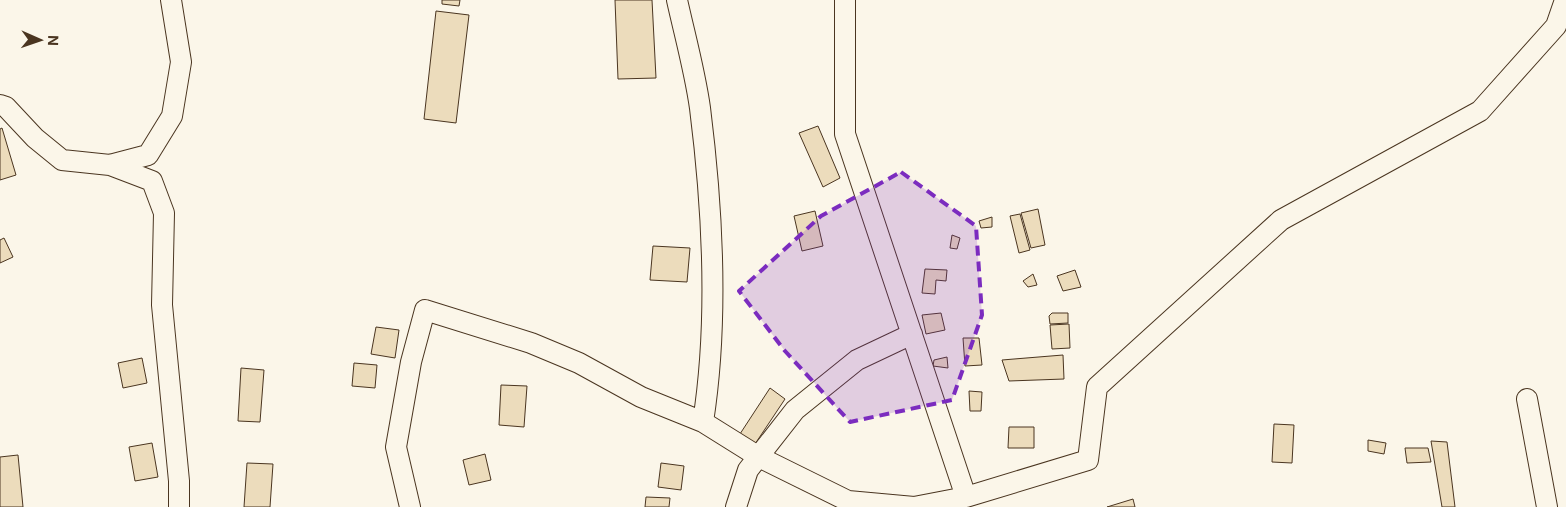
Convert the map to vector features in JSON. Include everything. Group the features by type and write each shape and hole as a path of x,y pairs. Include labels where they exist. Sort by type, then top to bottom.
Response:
{"street":[{"path":"110,165 148,154 172,116 181,62 170,0"},
{"path":"678,0 700,106 711,255 709,383 703,422"},
{"path":"844,0 845,134 912,334 959,504"},
{"path":"410,507 396,447 411,362 424,310 531,343 580,363 641,397 703,422 759,457 848,501 914,507 959,504 1088,460 1096,387 1281,220 1480,111 1556,26 1565,0"},
{"path":"0,105 6,107 35,138 62,160 110,165 152,181 164,213 162,305 179,481 179,507"},
{"path":"736,507 748,470 795,410 857,360 912,334"},
{"path":"1527,399 1547,507"}],"highlighted area":[{"path":"901,172 976,226 982,315 952,400 850,422 785,351 739,291 821,216"}],"building":[{"path":"442,0 460,0 459,6 442,4"},
{"path":"615,0 652,0 656,78 618,79"},
{"path":"436,11 469,15 456,123 424,119"},
{"path":"818,126 840,178 823,187 799,133"},
{"path":"2,128 16,175 0,180 0,129"},
{"path":"1038,209 1045,245 1031,248 1021,213"},
{"path":"815,211 823,246 802,251 794,216"},
{"path":"1020,214 1030,250 1019,253 1010,216"},
{"path":"992,217 992,227 981,228 979,221"},
{"path":"952,235 960,238 957,249 950,248"},
{"path":"4,238 13,257 0,263 0,240"},
{"path":"653,246 690,248 687,282 650,280"},
{"path":"925,269 947,270 946,281 936,280 935,294 922,293"},
{"path":"1075,270 1081,287 1063,291 1057,276"},
{"path":"1033,274 1037,285 1028,287 1023,281"},
{"path":"941,313 945,330 926,334 922,315"},
{"path":"1052,313 1068,313 1068,323 1050,324 1049,316"},
{"path":"1069,324 1070,348 1052,349 1050,325"},
{"path":"376,327 399,330 395,358 371,354"},
{"path":"963,338 979,338 982,365 965,366"},
{"path":"1063,355 1064,379 1009,381 1002,360"},
{"path":"947,357 948,368 933,366 934,360"},
{"path":"142,358 147,383 123,388 118,363"},
{"path":"354,363 377,365 375,388 352,386"},
{"path":"241,368 264,370 260,422 238,421"},
{"path":"501,385 527,386 524,427 499,425"},
{"path":"770,388 785,399 753,447 738,437"},
{"path":"969,391 982,392 981,411 970,411"},
{"path":"1274,424 1294,425 1292,463 1272,462"},
{"path":"1009,427 1034,427 1034,448 1008,448"},
{"path":"1368,440 1386,443 1384,454 1368,451"},
{"path":"1431,441 1447,442 1455,507 1442,507"},
{"path":"152,443 158,477 135,481 129,447"},
{"path":"1405,448 1428,448 1431,462 1407,463"},
{"path":"485,454 491,480 469,485 463,460"},
{"path":"18,455 23,507 0,507 0,457"},
{"path":"247,463 273,464 270,507 244,507"},
{"path":"661,463 684,466 681,490 658,487"},
{"path":"646,497 670,498 669,507 645,507"},
{"path":"1133,499 1135,507 1107,507"}]}
